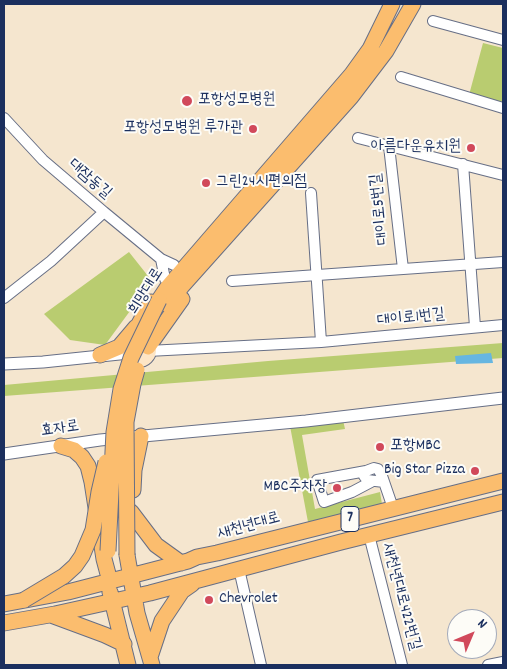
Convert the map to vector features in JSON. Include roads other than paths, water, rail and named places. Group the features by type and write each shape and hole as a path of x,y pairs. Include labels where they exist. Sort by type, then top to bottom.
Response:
{"main road":[{"name":"희망대로","path":"329,112 370,49 392,4"},
{"name":"희망대로","path":"128,665 124,644 111,601 108,578 108,551 121,389 131,358 163,302 182,286 329,112 386,51 413,4"},
{"path":"100,355 119,347 139,324 164,279 167,262 307,117 313,112 329,112 334,125 332,132 289,181 212,259 148,349"},
{"name":"희망대로","path":"151,661 134,596 127,555 126,422 133,384 144,349 163,302"},
{"path":"132,347 139,324"},
{"path":"132,347 140,339 145,342 148,349"},
{"path":"24,600 64,576 82,556 93,530 99,492 117,435"},
{"path":"129,573 133,554 131,512 134,470 141,436"},
{"path":"61,446 74,450 88,466 108,578"},
{"name":"새천년대로","path":"4,604 56,594 108,578 181,563 197,557 503,481"},
{"name":"7","path":"4,623 134,596 503,502"},
{"path":"131,512 156,545 181,563"},
{"path":"56,594 85,564 100,530"},
{"path":"151,661 162,621 182,591 198,580"},
{"path":"49,615 105,635 124,644"}],"street":[{"path":"433,21 503,40"},
{"path":"401,77 503,108"},
{"name":"대잠동길","path":"4,118 43,160 104,212 51,261 4,298"},
{"path":"358,138 503,175"},
{"name":"대이로5번길","path":"389,146 402,269"},
{"path":"463,164 472,264 475,327"},
{"path":"311,193 321,342"},
{"path":"104,212 167,262"},
{"path":"232,281 503,262"},
{"name":"대이로1번길","path":"148,349 321,342 503,325"},
{"path":"4,364 43,362 100,355 132,347"},
{"path":"117,435 141,436 306,421 503,398"},
{"name":"효자로","path":"4,454 61,446 117,435"},
{"path":"384,482 371,482 352,492 324,502 317,480 374,468 378,469 384,482 393,508"},
{"path":"366,471 364,476 371,482"},
{"name":"새천년대로422번길","path":"369,535 402,665"},
{"path":"239,569 261,665"},
{"path":"488,665 503,662"}],"water":[{"path":"491,353 493,363 456,364 455,356"}],"place":[{"name":"포항성모병원","path":"187,101"},
{"name":"포항성모병원 루가관","path":"253,129"},
{"name":"아름다운유치원","path":"471,148"},
{"name":"그린24시편의점","path":"206,183"},
{"name":"포항MBC","path":"380,447"},
{"name":"Big Star Pizza","path":"475,471"},
{"name":"MBC주차장","path":"337,488"},
{"name":"Chevrolet","path":"209,600"}]}
